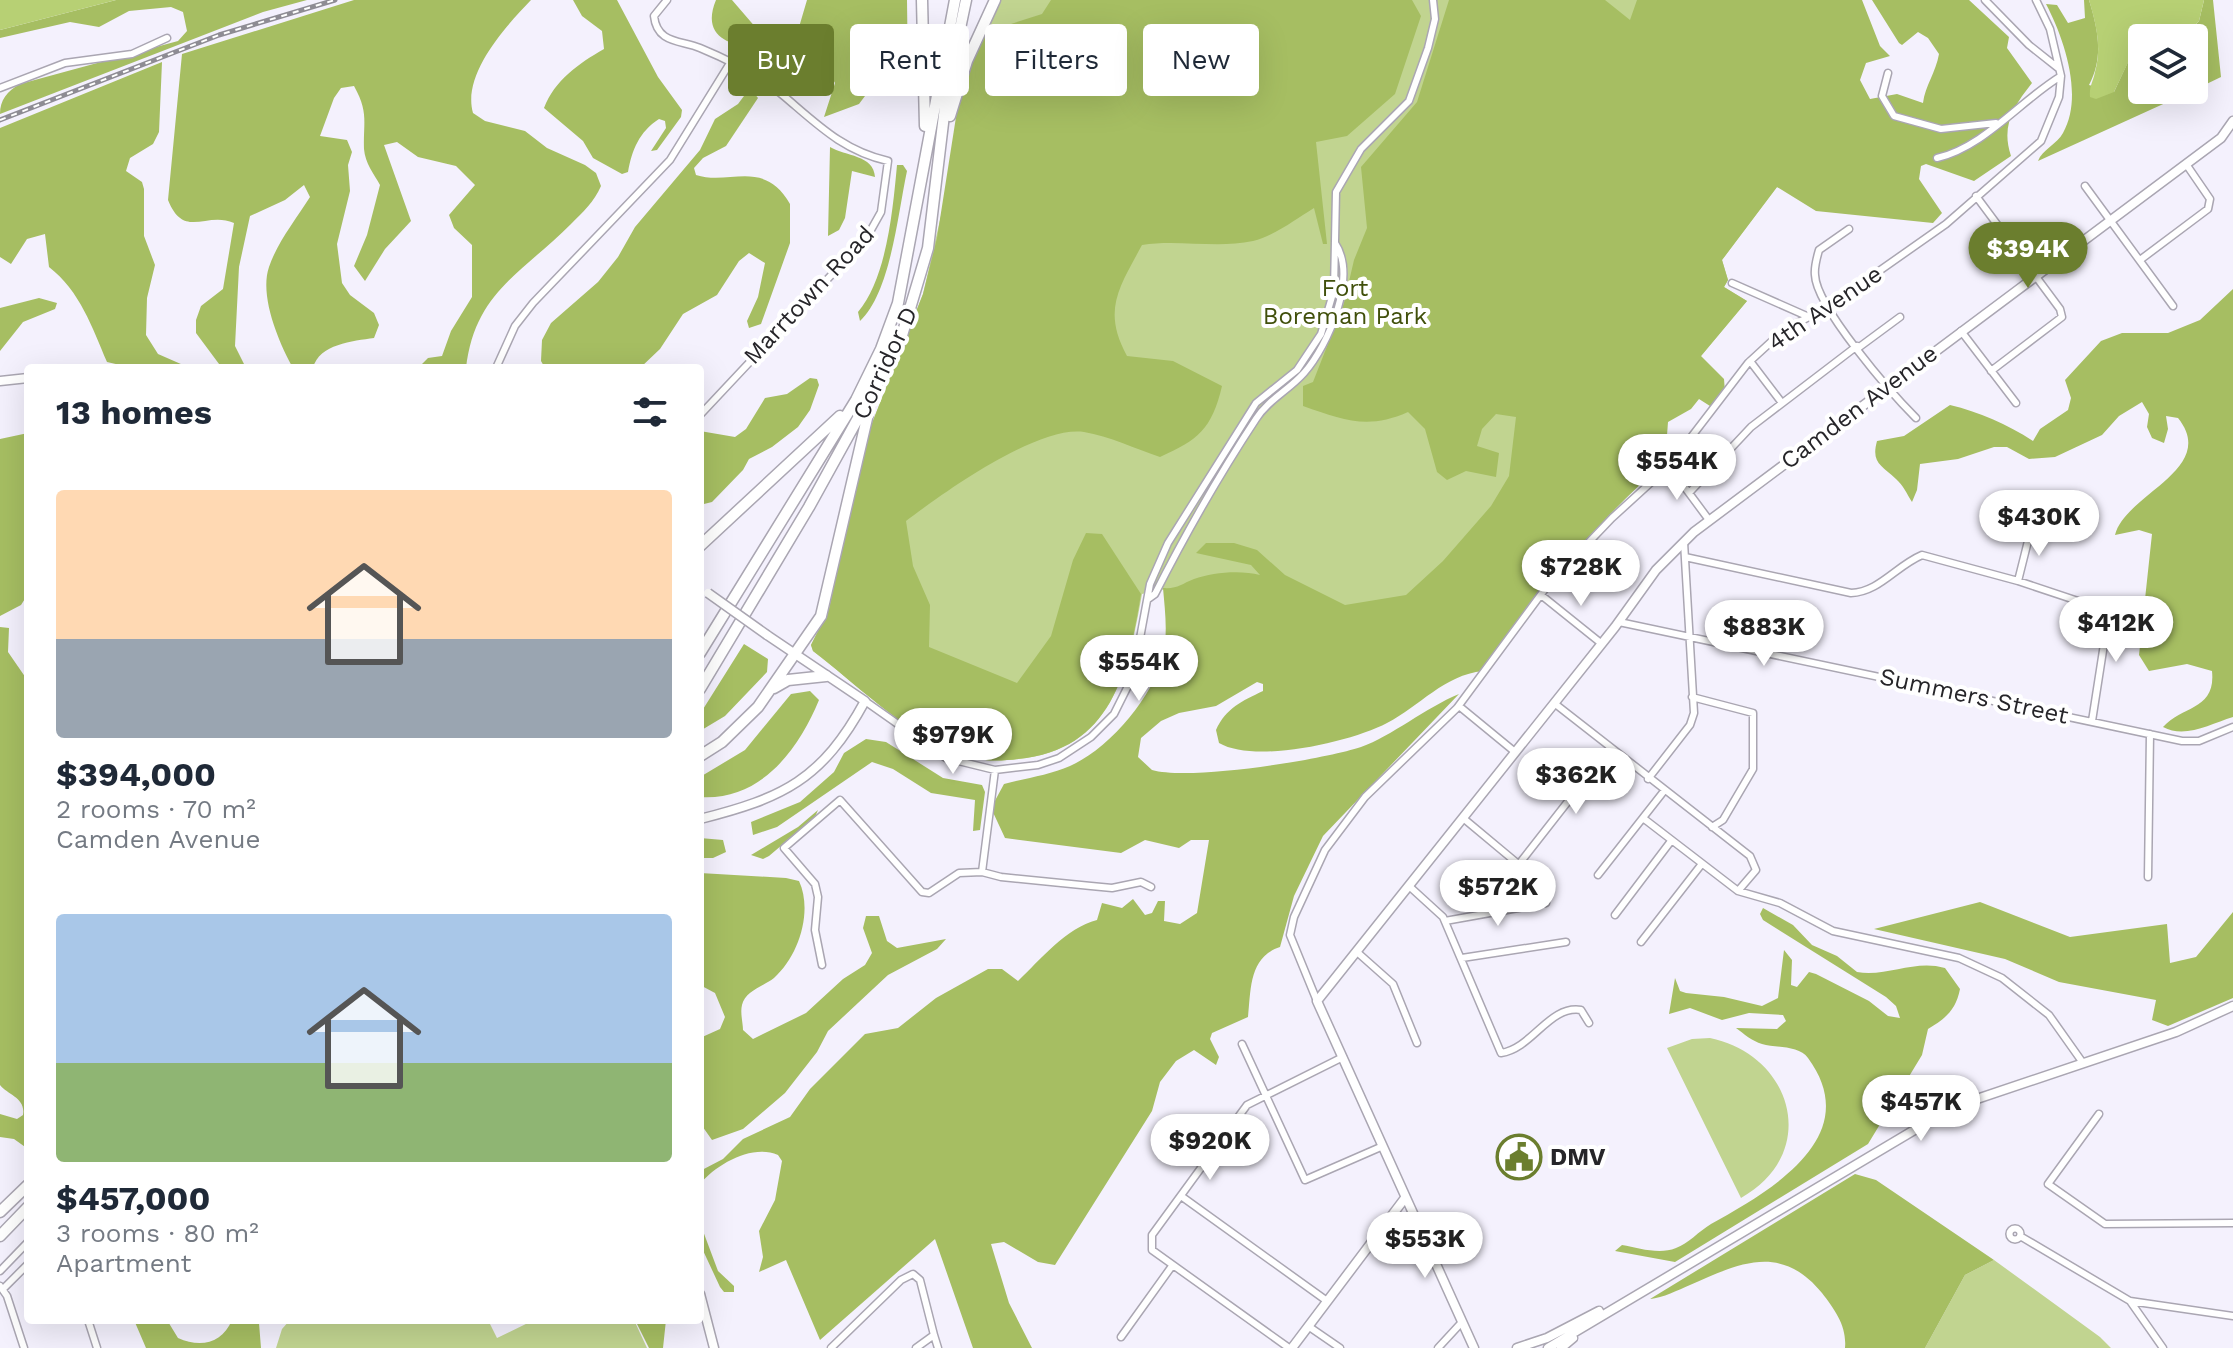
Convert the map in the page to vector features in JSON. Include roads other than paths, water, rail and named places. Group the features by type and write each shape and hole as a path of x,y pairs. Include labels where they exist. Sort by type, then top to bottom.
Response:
{"highway":[{"path":"922,0 925,146"},
{"name":"Corridor D","path":"704,647 856,400 881,349 898,303 925,146 955,0"},
{"name":"Corridor D","path":"704,682 879,383 915,303 928,248 947,90 966,0"},
{"path":"944,134 967,61 995,0"},
{"path":"704,753 722,742 766,694 821,616 860,436 879,383"},
{"path":"704,542 856,400"},
{"path":"766,694 788,680 826,676"},
{"path":"0,1212 24,1189"},
{"path":"0,1236 24,1211"}],"street":[{"path":"667,0 654,16 659,32 671,41 694,45 728,62"},
{"path":"1148,599 1155,594 1261,413 1304,374 1322,349 1338,309 1341,256 1335,243 1336,192 1361,149 1409,101 1435,19 1433,0"},
{"path":"2036,0 2050,29 2060,72"},
{"path":"1987,1 2060,72"},
{"path":"0,88 65,63 132,54 167,38"},
{"path":"498,364 515,326 533,303 670,160 728,66"},
{"path":"1937,158 1952,155 2060,72"},
{"name":"4th Avenue","path":"1474,1348 1317,1001 1290,935 1294,917 1325,850 1365,797 1459,706 1541,595 1612,518 1669,466 1750,361 1785,329 1827,307 1946,224 2041,141 2059,97 2060,72"},
{"path":"1888,73 1882,96 1894,116 1941,129 1996,123"},
{"name":"Marrtown Road","path":"704,411 867,237 881,212 888,161 850,149 813,124 781,96"},
{"name":"Camden Avenue","path":"1317,1001 1602,644 1656,570 1684,541 1885,386 2221,138 2233,121"},
{"path":"2140,260 2208,209 2210,199 2186,164"},
{"path":"2085,186 2173,306"},
{"path":"1976,196 2037,276 2060,309 2062,317 1991,371"},
{"path":"1849,229 1819,250 1814,277 1827,307 1885,386 1916,418"},
{"path":"704,590 946,758 995,770 1038,765 1059,758 1091,737 1114,714 1133,676 1157,563 1256,403 1297,370 1315,346 1327,320 1338,282"},
{"path":"1732,283 1809,317"},
{"path":"1689,493 1751,427 1900,317"},
{"path":"1961,331 2016,403"},
{"path":"1750,361 1782,403"},
{"path":"0,381 24,378"},
{"path":"1224,451 1234,457"},
{"path":"1669,466 1709,520"},
{"path":"2018,581 2031,529"},
{"path":"1648,779 1690,725 1694,713 1684,541"},
{"path":"1685,557 1851,593 1875,588 1890,572 1922,555 2018,581 2102,609 2107,625 2092,721"},
{"path":"1541,595 1602,644"},
{"name":"Summers Street","path":"1619,622 2150,734 2199,741 2233,727"},
{"path":"1692,697 1753,713 1753,769 1723,820 1712,827"},
{"path":"704,818 762,802 801,782 843,736 865,701"},
{"path":"1554,703 1609,749 1750,856 1757,866 1738,891"},
{"path":"1459,706 1515,752"},
{"path":"2148,877 2150,734"},
{"path":"1519,864 1609,749"},
{"path":"982,872 995,770"},
{"path":"1598,875 1664,791"},
{"path":"822,965 815,930 818,897 815,884 784,848 840,800 922,892 929,893 959,873 982,872 1001,877 1102,887 1141,882 1151,887"},
{"path":"1463,818 1529,873"},
{"path":"1643,818 1738,891 1780,903 1833,931 1959,958 1979,966 2025,994 2049,1015 2083,1063"},
{"path":"1615,915 1671,841"},
{"path":"1641,942 1701,865"},
{"path":"1409,886 1445,921 1501,1053 1523,1045 1555,1016 1571,1009 1581,1010 1589,1023"},
{"path":"1445,921 1546,903"},
{"path":"1462,958 1566,942"},
{"path":"1357,952 1393,984 1417,1043"},
{"path":"1548,1348 1953,1107 2176,1032 2233,1006"},
{"path":"1242,1044 1305,1180 1383,1146"},
{"path":"1343,1057 1247,1105 1152,1235 1152,1250 1291,1348 1405,1198"},
{"path":"2099,1114 2048,1184 2105,1224 2233,1223"},
{"path":"1181,1196 1327,1301"},
{"path":"2020,1236 2130,1301 2233,1316"},
{"path":"0,1271 24,1246"},
{"path":"1121,1337 1172,1266"},
{"path":"24,1268 1,1288 24,1348"},
{"path":"831,1348 908,1275 918,1276 938,1348"},
{"path":"2130,1301 2163,1348"},
{"path":"1517,1348 1619,1305"},
{"path":"1561,1348 1619,1305"},
{"path":"704,1309 714,1348"},
{"path":"1438,1348 1462,1322"},
{"path":"89,1324 97,1348"},
{"path":"1308,1326 1340,1348"},
{"path":"916,1348 934,1335"}],"railway":[{"path":"0,120 219,35 335,0"}],"place":[{"name":"DMV","path":"1519,1157"}],"park label":[{"name":"Fort Boreman Park","path":"1345,302"}]}
